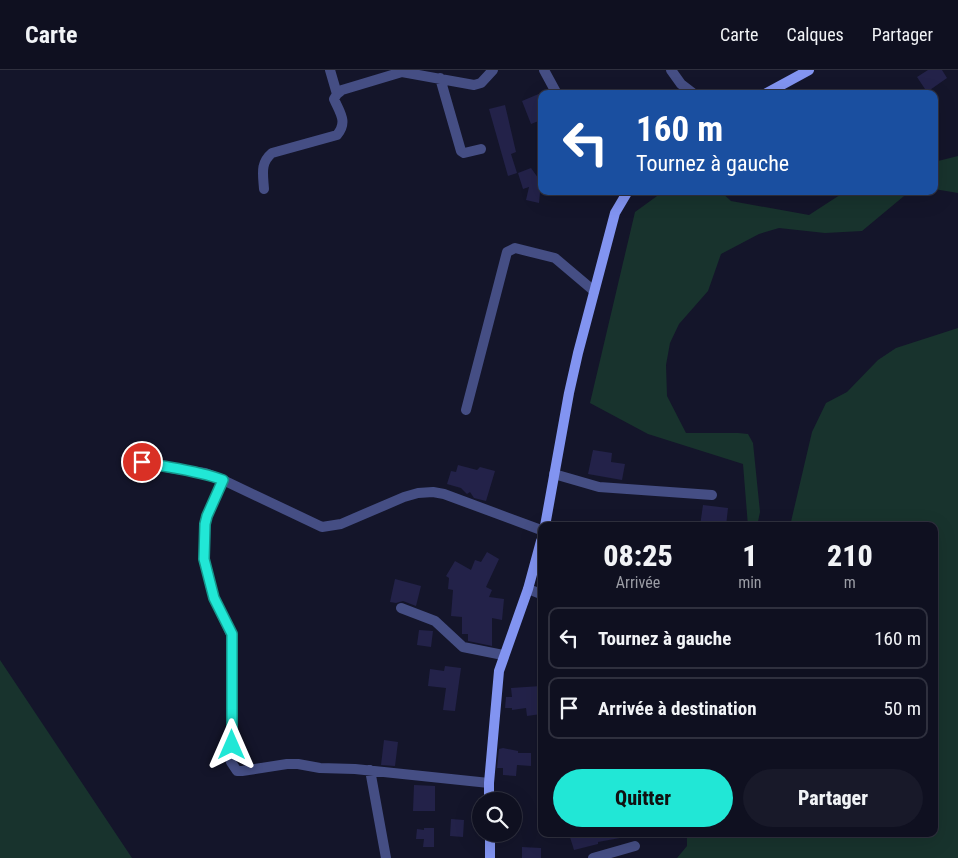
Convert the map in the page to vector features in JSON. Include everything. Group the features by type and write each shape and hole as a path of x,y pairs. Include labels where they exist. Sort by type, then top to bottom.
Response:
{"main road":[{"path":"772,90 809,70"},
{"path":"546,522 569,393 615,213 626,195"},
{"path":"489,792 496,690 503,655 528,589 538,552"},
{"path":"490,842 490,858"}],"street":[{"path":"330,70 337,94"},
{"path":"264,189 263,166 266,158 272,153 337,135 342,128 343,122 334,99 342,90 402,72 474,85 482,83 493,70"},
{"path":"544,70 555,90"},
{"path":"671,70 681,84 689,90"},
{"path":"440,78 458,147 464,153 481,149"},
{"path":"466,410 507,252 515,248 555,258 594,291"},
{"path":"126,459 176,470 205,473 322,527 341,524 404,497 418,493 434,492 538,529"},
{"path":"554,474 598,487 712,496"},
{"path":"223,480 205,524 204,559 214,598 232,634 232,762 236,771 287,764 320,768 370,770 489,783"},
{"path":"528,589 538,593"},
{"path":"401,608 435,621 463,647 503,655"},
{"path":"370,770 386,858"},
{"path":"592,858 635,846"}],"green space":[{"path":"958,156 958,193 938,190 938,161"},
{"path":"658,195 724,195 731,201 809,215 840,195 905,195 862,231 825,233 779,228 759,234 721,254 708,291 679,324 670,343 666,365 667,396 686,433 748,434 753,443 760,512 758,522 748,522 743,464 648,434 590,403 635,212"},
{"path":"958,328 958,858 677,858 687,846 687,837 938,837 938,522 791,522 812,432 826,403 847,392 878,360 896,348"},
{"path":"0,660 132,858 0,858"}],"building":[{"path":"928,70 942,70 947,78 930,90 926,90 917,77"},
{"path":"538,94 538,121 531,124 522,101"},
{"path":"505,105 516,152 511,154 517,173 508,176 489,109"},
{"path":"531,168 538,178 539,203 526,200 529,187 523,189 518,173"},
{"path":"593,450 612,453 611,462 625,464 622,480 588,474"},
{"path":"458,465 477,470 480,467 495,471 486,501 474,498 470,492 467,494 461,488 447,484 451,471 456,472"},
{"path":"703,505 728,508 726,522 701,522"},
{"path":"487,552 499,559 486,587 492,590 489,597 504,599 502,620 492,618 492,646 468,641 468,634 462,634 462,617 451,616 453,590 448,589 449,578 446,576 455,561 471,570 475,560 481,562"},
{"path":"395,579 421,586 416,606 403,601 390,602"},
{"path":"419,630 433,631 431,647 417,645"},
{"path":"445,666 461,668 455,711 443,710 446,688 428,686 430,669 444,671"},
{"path":"538,686 538,714 527,716 526,708 512,710 512,708 505,708 506,697 512,697 511,688"},
{"path":"384,740 398,742 395,766 381,765"},
{"path":"499,749 518,751 518,753 531,753 531,766 517,765 516,776 503,775 503,768 497,768"},
{"path":"414,785 435,786 435,811 413,811"},
{"path":"451,819 464,820 463,837 450,836"},
{"path":"424,828 434,828 434,847 423,847 424,839 416,839 417,829 424,830"},
{"path":"570,837 620,837 598,842 598,844 574,850"},
{"path":"522,847 541,848 541,858 522,858"}],"route":[{"path":"142,462 176,470 205,473 223,480 205,524 204,559 214,598 232,634 232,745"}]}
